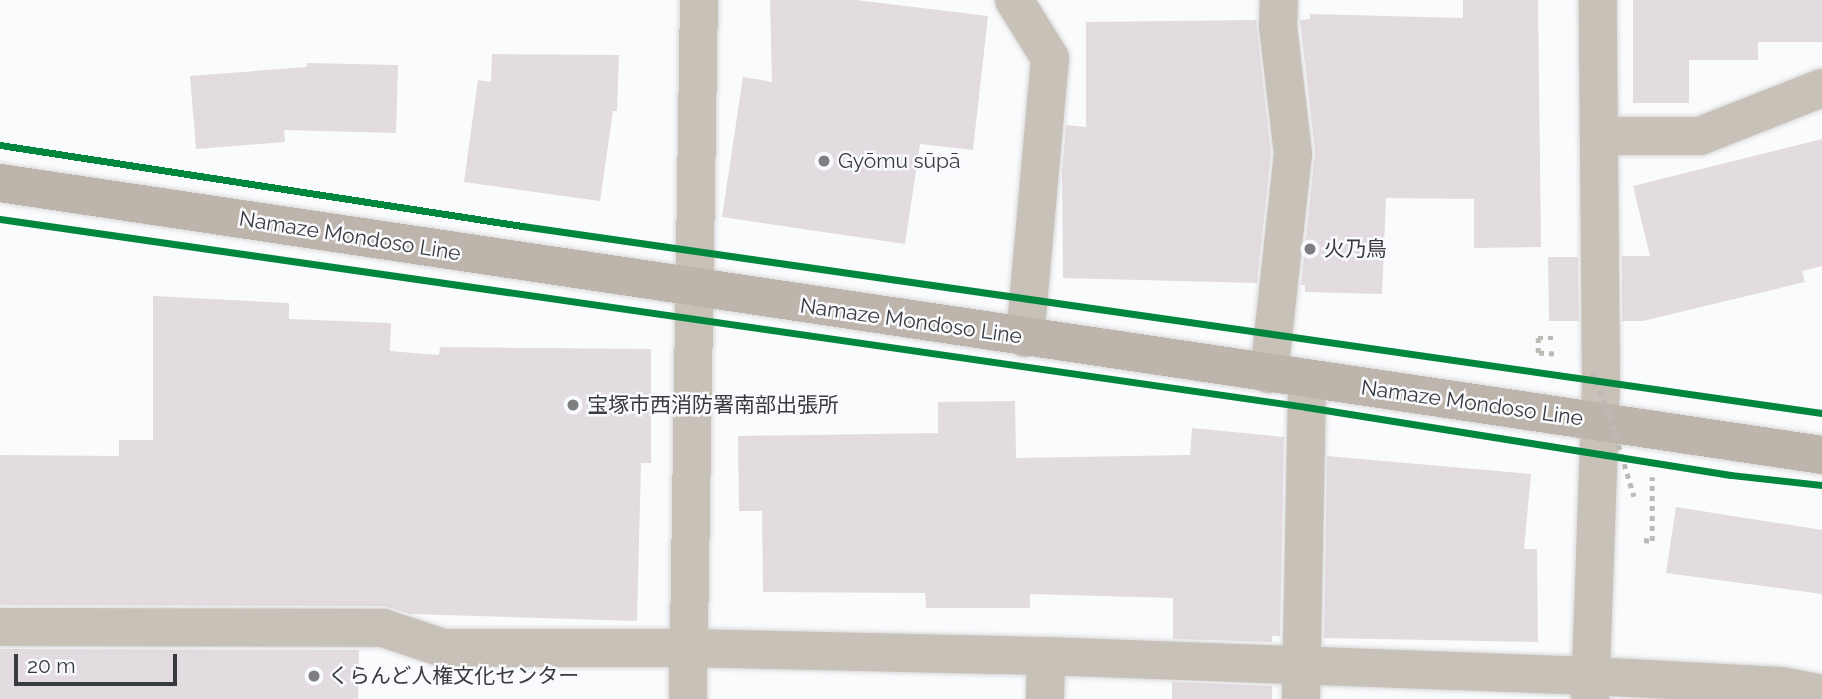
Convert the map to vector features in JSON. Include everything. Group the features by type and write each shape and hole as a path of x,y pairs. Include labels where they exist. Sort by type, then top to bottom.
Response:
{"main road":[{"name":"Namaze Mondoso Line","path":"0,183 1307,379 1599,438 1822,454"}],"street":[{"path":"688,699 699,0"},
{"path":"1014,0 1050,58 1025,338"},
{"path":"1269,374 1293,154 1278,27 1279,0"},
{"path":"1591,688 1599,438 1593,377 1599,136 1598,0"},
{"path":"1599,136 1700,136 1822,88"},
{"path":"1301,684 1307,379"},
{"path":"0,627 383,628 443,648 688,648 1046,656 1301,684 1591,688 1781,686 1822,694"},
{"path":"1045,699 1046,656"}],"path":[{"path":"1593,377 1610,416 1634,495"},
{"path":"1599,438 1638,461"}],"building":[{"path":"770,0 856,0 988,16 973,150 920,144 905,244 722,217 743,77 772,82"},
{"path":"1463,0 1538,0 1541,247 1474,248 1474,199 1386,198 1382,294 1305,292 1305,285 1301,285 1315,152 1300,20 1310,19 1310,14 1463,18"},
{"path":"1633,0 1822,0 1822,42 1758,42 1758,60 1689,60 1689,103 1633,103"},
{"path":"1256,20 1271,154 1257,283 1063,278 1062,172 1066,125 1086,127 1086,22"},
{"path":"492,54 619,55 617,111 613,111 600,201 464,182 478,80 491,82"},
{"path":"307,63 398,65 396,133 284,130 285,142 196,149 190,76 307,67"},
{"path":"1822,139 1822,266 1802,271 1805,282 1643,321 1622,321 1622,256 1650,256 1633,186"},
{"path":"1548,257 1578,257 1579,321 1549,321"},
{"path":"153,296 289,303 289,319 391,323 390,351 439,355 440,347 651,349 651,463 641,463 637,621 410,614 383,606 0,605 0,455 119,456 119,440 153,440"},
{"path":"1015,401 1016,458 1190,455 1192,428 1284,437 1280,636 1272,636 1272,642 1173,639 1173,598 1030,594 1030,608 926,608 925,593 763,592 762,511 739,511 738,436 938,433 938,402"},
{"path":"1327,456 1531,474 1524,549 1537,549 1538,642 1324,638"},
{"path":"1676,507 1822,530 1822,594 1666,573"},
{"path":"0,649 359,650 358,699 0,699"},
{"path":"1172,682 1272,686 1272,699 1172,699"}],"cycle path":[{"path":"0,145 522,226 1822,413"},
{"path":"0,219 1306,407 1731,475 1822,485"}],"place":[{"name":"Gyōmu sūpā","path":"824,161"},
{"name":"火乃鳥","path":"1310,249"},
{"name":"宝塚市西消防署南部出張所","path":"573,405"},
{"name":"くらんど人権文化センター","path":"314,676"}]}
